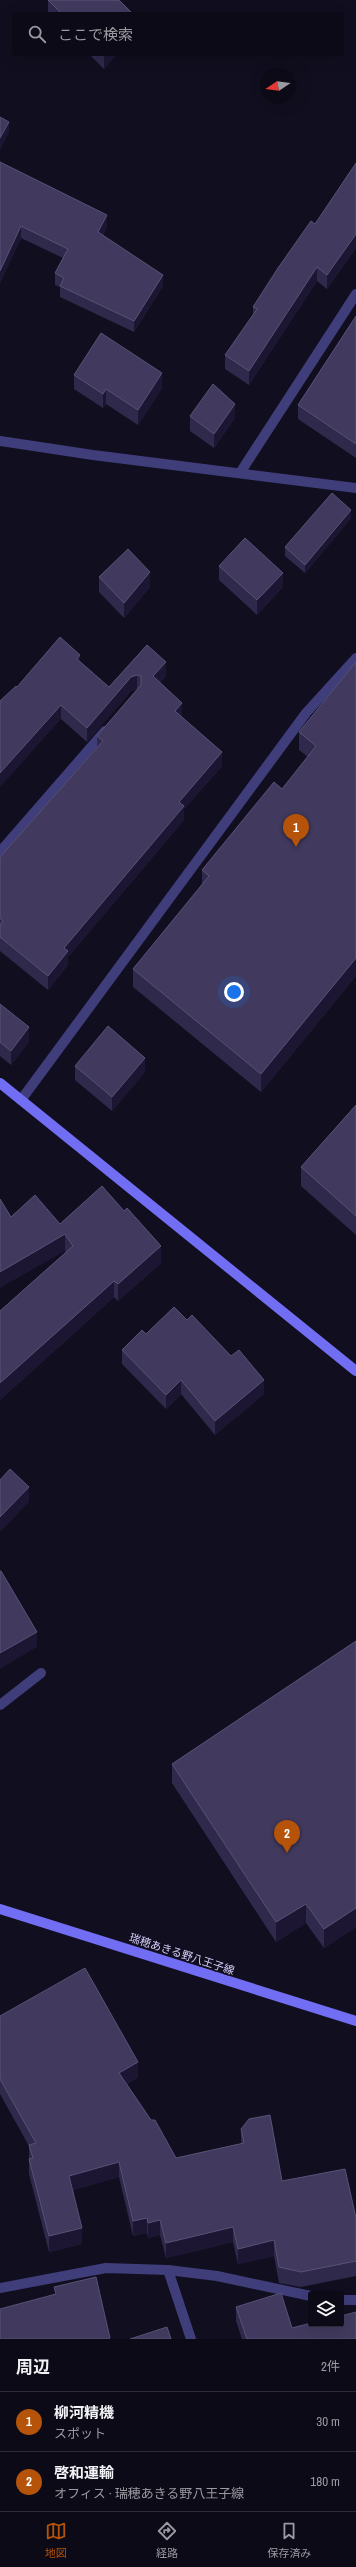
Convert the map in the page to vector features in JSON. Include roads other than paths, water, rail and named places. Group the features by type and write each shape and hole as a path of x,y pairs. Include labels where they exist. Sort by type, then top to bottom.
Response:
{"street":[{"path":"240,473 356,294"},
{"path":"0,440 356,488"},
{"path":"21,1100 306,713 356,658"},
{"path":"0,852 110,725"},
{"path":"0,1083 356,1372"},
{"path":"0,1705 41,1673"},
{"name":"瑞穂あきる野八王子線","path":"0,1909 356,2021"},
{"path":"0,2288 106,2268 168,2270 217,2276 308,2295"},
{"path":"168,2270 191,2339"},
{"path":"344,2300 356,2300"}],"place":[{"name":"柳河精機","path":"296,847"},
{"name":"啓和運輸","path":"287,1853"}]}
